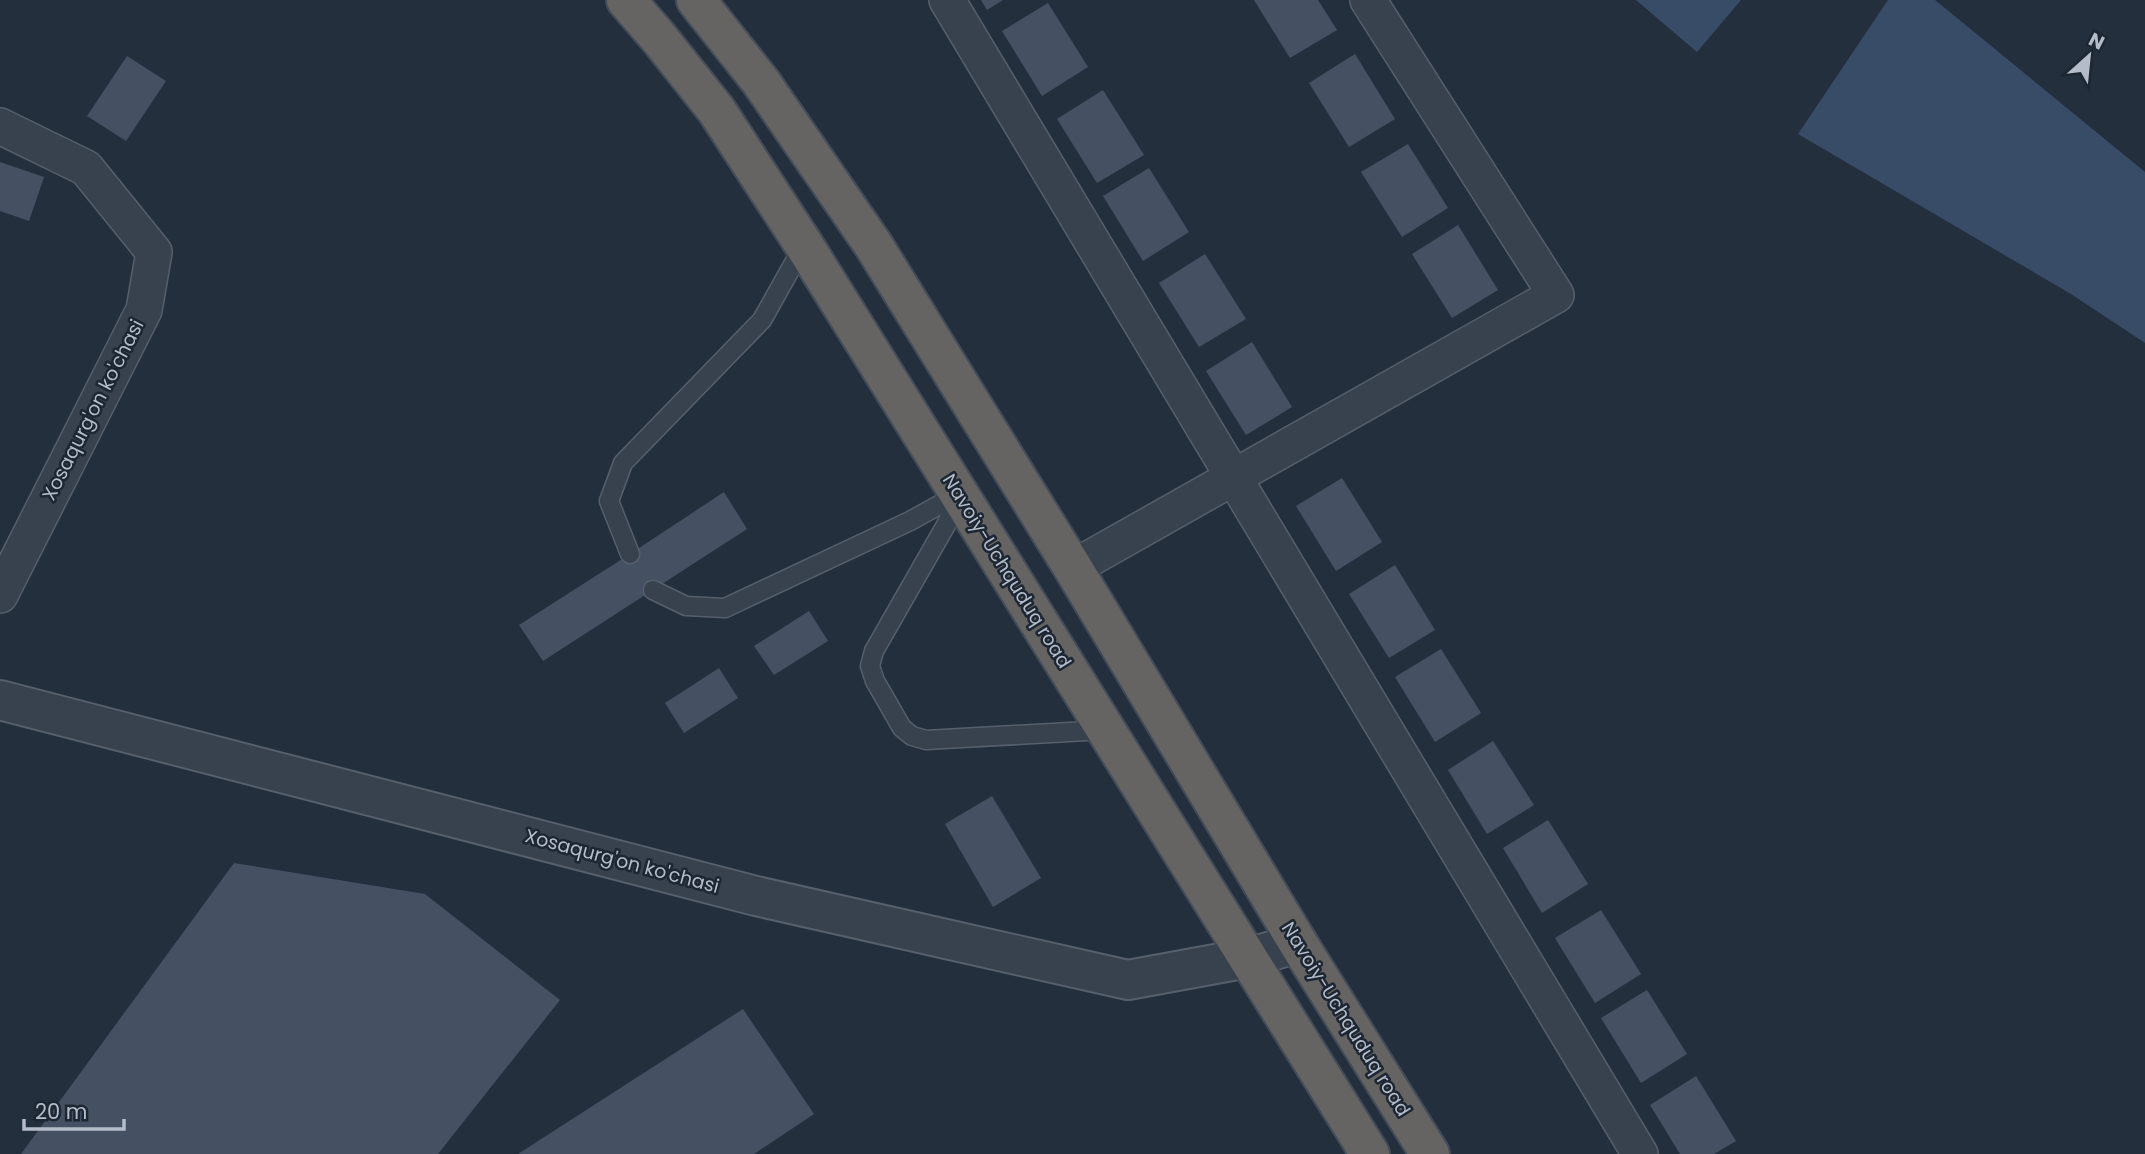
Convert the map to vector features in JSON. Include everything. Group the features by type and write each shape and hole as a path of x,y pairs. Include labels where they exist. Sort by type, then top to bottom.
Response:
{"highway":[{"name":"Navoiy-Uchquduq road","path":"626,0 717,111 804,245 1370,1154"},
{"name":"Navoiy-Uchquduq road","path":"696,0 761,82 874,246 1073,568 1298,943 1430,1154"}],"street":[{"path":"947,0 1640,1154"},
{"path":"1073,568 1556,295 1368,0"},
{"name":"Xosaqurg'on ko'chasi","path":"0,127 86,168 154,252 144,310 0,595"},
{"name":"Xosaqurg'on ko'chasi","path":"0,700 756,896 1128,980 1248,958 1298,943"}],"lane":[{"path":"630,554 609,501 623,463 762,320 804,245"},
{"path":"653,590 686,606 725,608 910,521 959,494"},
{"path":"959,494 946,525 874,651 870,666 875,681 902,728 912,736 926,740 1105,730"}],"water":[{"path":"1636,0 1741,0 1697,52"},
{"path":"1888,0 1935,0 2145,172 2145,343 2071,294 1798,134"}],"building":[{"path":"981,0 1003,0 987,10"},
{"path":"1254,0 1318,0 1337,30 1290,58"},
{"path":"1048,3 1088,67 1042,96 1002,31"},
{"path":"1355,54 1395,119 1349,147 1309,83"},
{"path":"127,56 166,81 126,141 87,116"},
{"path":"1103,90 1144,155 1097,183 1057,119"},
{"path":"1408,144 1448,208 1402,237 1361,172"},
{"path":"0,162 44,177 29,221 0,211"},
{"path":"1149,168 1189,232 1143,261 1103,196"},
{"path":"1458,225 1498,290 1452,318 1412,254"},
{"path":"1205,254 1246,319 1199,347 1159,283"},
{"path":"1252,342 1292,407 1246,435 1206,371"},
{"path":"1342,478 1382,542 1336,571 1296,506"},
{"path":"724,492 747,529 543,661 519,625"},
{"path":"1395,565 1435,630 1389,658 1349,594"},
{"path":"809,611 828,641 774,675 754,646"},
{"path":"1441,649 1481,713 1435,742 1395,677"},
{"path":"719,668 738,698 684,733 665,703"},
{"path":"1493,741 1534,805 1487,834 1448,770"},
{"path":"992,796 1041,878 993,907 945,824"},
{"path":"1548,820 1588,884 1542,913 1503,848"},
{"path":"234,863 425,894 560,1000 438,1154 21,1154"},
{"path":"1601,910 1641,974 1595,1003 1555,938"},
{"path":"1647,990 1687,1054 1641,1083 1601,1018"},
{"path":"743,1009 814,1114 754,1154 518,1154"},
{"path":"1696,1076 1736,1141 1714,1154 1680,1154 1650,1105"}]}
